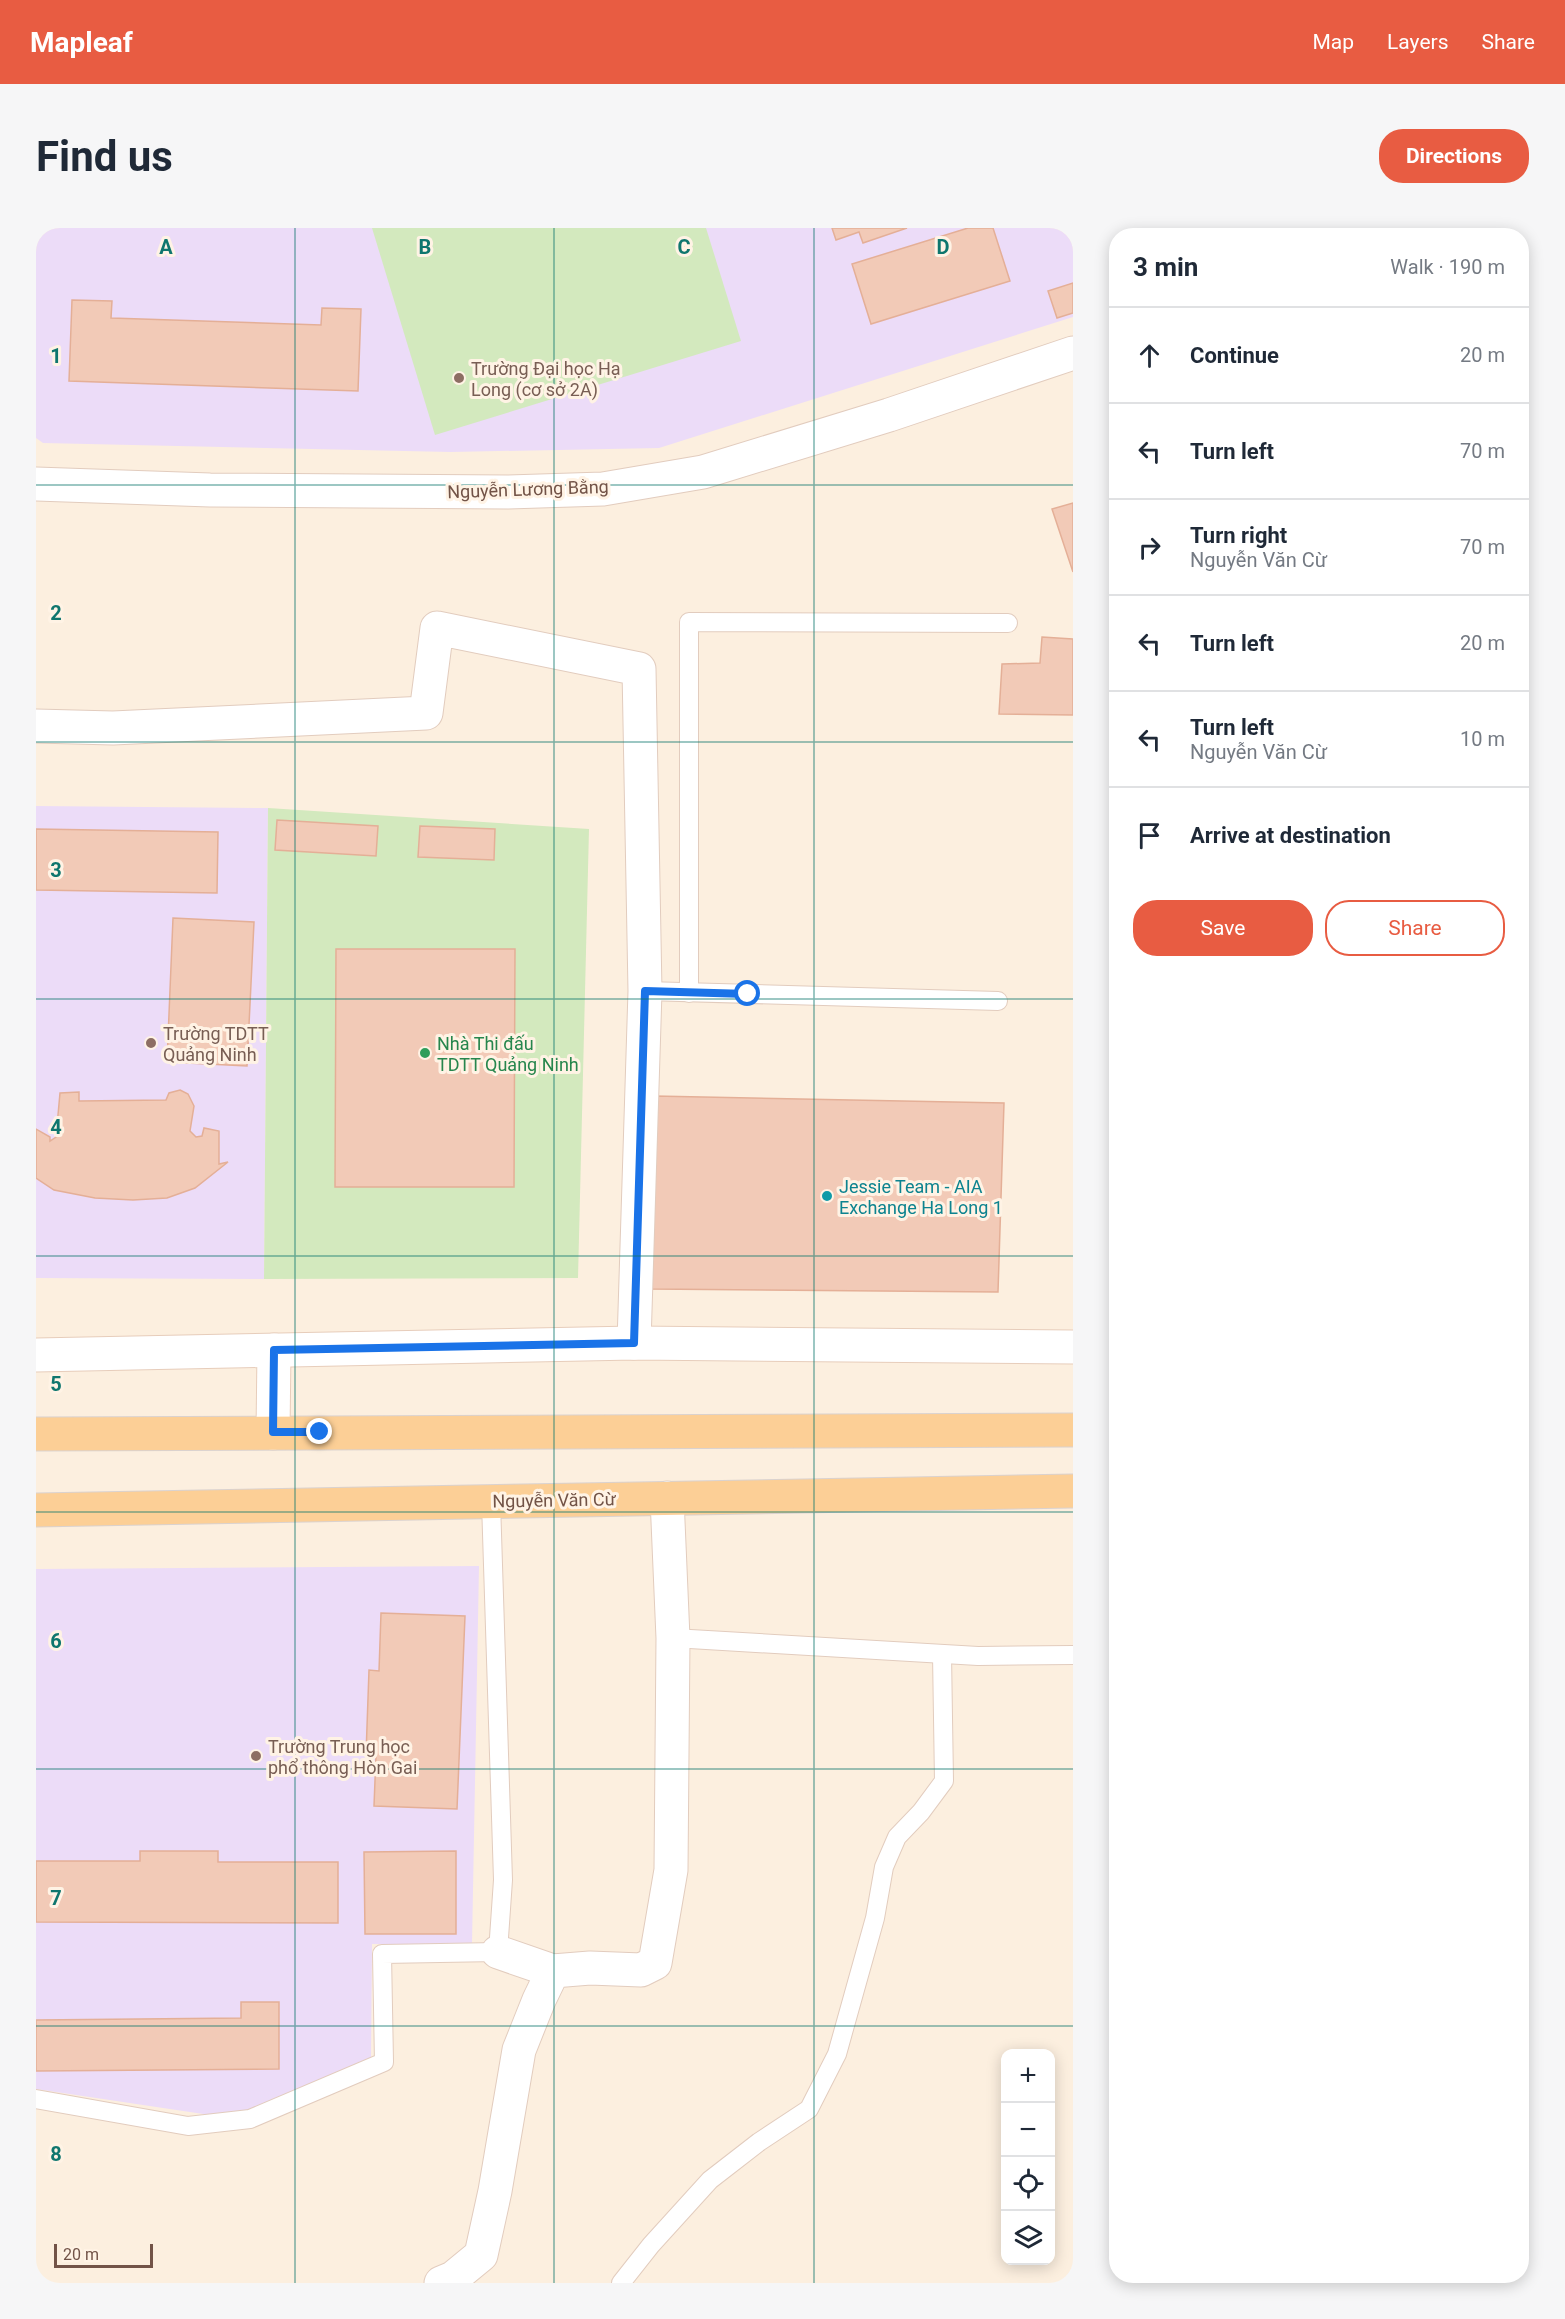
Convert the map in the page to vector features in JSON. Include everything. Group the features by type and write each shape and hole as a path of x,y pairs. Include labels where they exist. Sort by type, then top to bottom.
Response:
{"main road":[{"path":"36,1434 1073,1431"},
{"name":"Nguyễn Văn Cừ","path":"36,1510 1073,1491"}],"street":[{"name":"Nguyễn Lương Bằng","path":"36,484 210,490 508,492 603,489 703,472 889,415 1073,353"},
{"path":"36,726 113,728 426,713 437,628 639,669 645,991 634,1343"},
{"path":"36,1355 634,1343 1073,1347"},
{"path":"273,1432 274,1350"},
{"path":"498,1952 553,1971 590,1968 641,1970 655,1963 671,1870 673,1638 667,1498"},
{"path":"441,2283 453,2278 481,2255 495,2191 519,2050 553,1971"}],"lane":[{"path":"689,993 689,622 1008,623"},
{"path":"645,991 998,1001"},
{"path":"36,2099 188,2126 250,2119 384,2062 382,1954 498,1952 503,1880 491,1502"},
{"path":"673,1638 978,1656 1073,1655"},
{"path":"621,2283 651,2245 710,2180 759,2142 809,2109 833,2063 875,1918 884,1867 897,1837 921,1812 944,1781 942,1654"}],"shaded area":[{"name":"Trường Đại học Hạ Long (cơ sở 2A)","path":"36,228 1073,228 1073,317 659,448 451,452 43,443 36,438"},
{"name":"Trường TDTT Quảng Ninh","path":"36,806 268,808 264,1279 36,1278"},
{"name":"Trường Trung học phổ thông Hòn Gai","path":"479,1566 472,1944 372,1944 371,2059 230,2118 36,2089 36,1569"}],"green space":[{"path":"372,228 706,228 741,341 435,435"},
{"name":"Nhà Thi đấu TDTT Quảng Ninh","path":"268,808 589,829 578,1278 264,1279"}],"building":[{"path":"832,228 907,228 863,243 859,232 836,240"},
{"path":"968,228 993,228 1010,281 871,324 852,264"},
{"path":"1073,283 1073,313 1057,318 1048,291"},
{"path":"72,300 112,301 111,318 321,325 322,308 361,309 358,391 69,381"},
{"path":"1073,503 1073,572 1052,509"},
{"path":"1042,637 1073,639 1073,715 999,714 1002,664 1040,663"},
{"path":"277,820 378,826 376,856 275,850"},
{"path":"420,826 495,829 494,860 418,857"},
{"path":"36,829 218,832 217,893 36,890"},
{"path":"173,918 254,922 247,1066 167,1062"},
{"path":"336,949 515,949 514,1187 335,1187"},
{"path":"180,1090 188,1094 194,1106 190,1131 196,1137 202,1136 204,1128 219,1131 219,1164 228,1162 195,1188 167,1198 133,1200 95,1198 54,1190 36,1178 36,1129 50,1137 50,1141 56,1137 60,1093 79,1092 79,1101 166,1100 169,1093"},
{"name":"Jessie Team - AIA Exchange Ha Long 1","path":"654,1096 1004,1103 998,1292 651,1289"},
{"path":"381,1613 465,1616 457,1809 374,1806 376,1755 366,1755 369,1670 379,1671"},
{"path":"140,1851 218,1851 218,1862 338,1862 338,1923 36,1922 36,1861 140,1861"},
{"path":"456,1851 456,1934 365,1934 364,1852"},
{"path":"241,2002 279,2002 279,2069 36,2071 36,2020 241,2018"}],"place":[{"name":"Trường Đại học Hạ Long (cơ sở 2A)","path":"459,378"},
{"name":"Trường TDTT Quảng Ninh","path":"151,1043"},
{"name":"Nhà Thi đấu TDTT Quảng Ninh","path":"425,1053"},
{"name":"Jessie Team - AIA Exchange Ha Long 1","path":"827,1196"},
{"name":"Trường Trung học phổ thông Hòn Gai","path":"256,1756"}],"route":[{"path":"320,1432 273,1432 274,1350 634,1343 645,991 748,994"}]}
